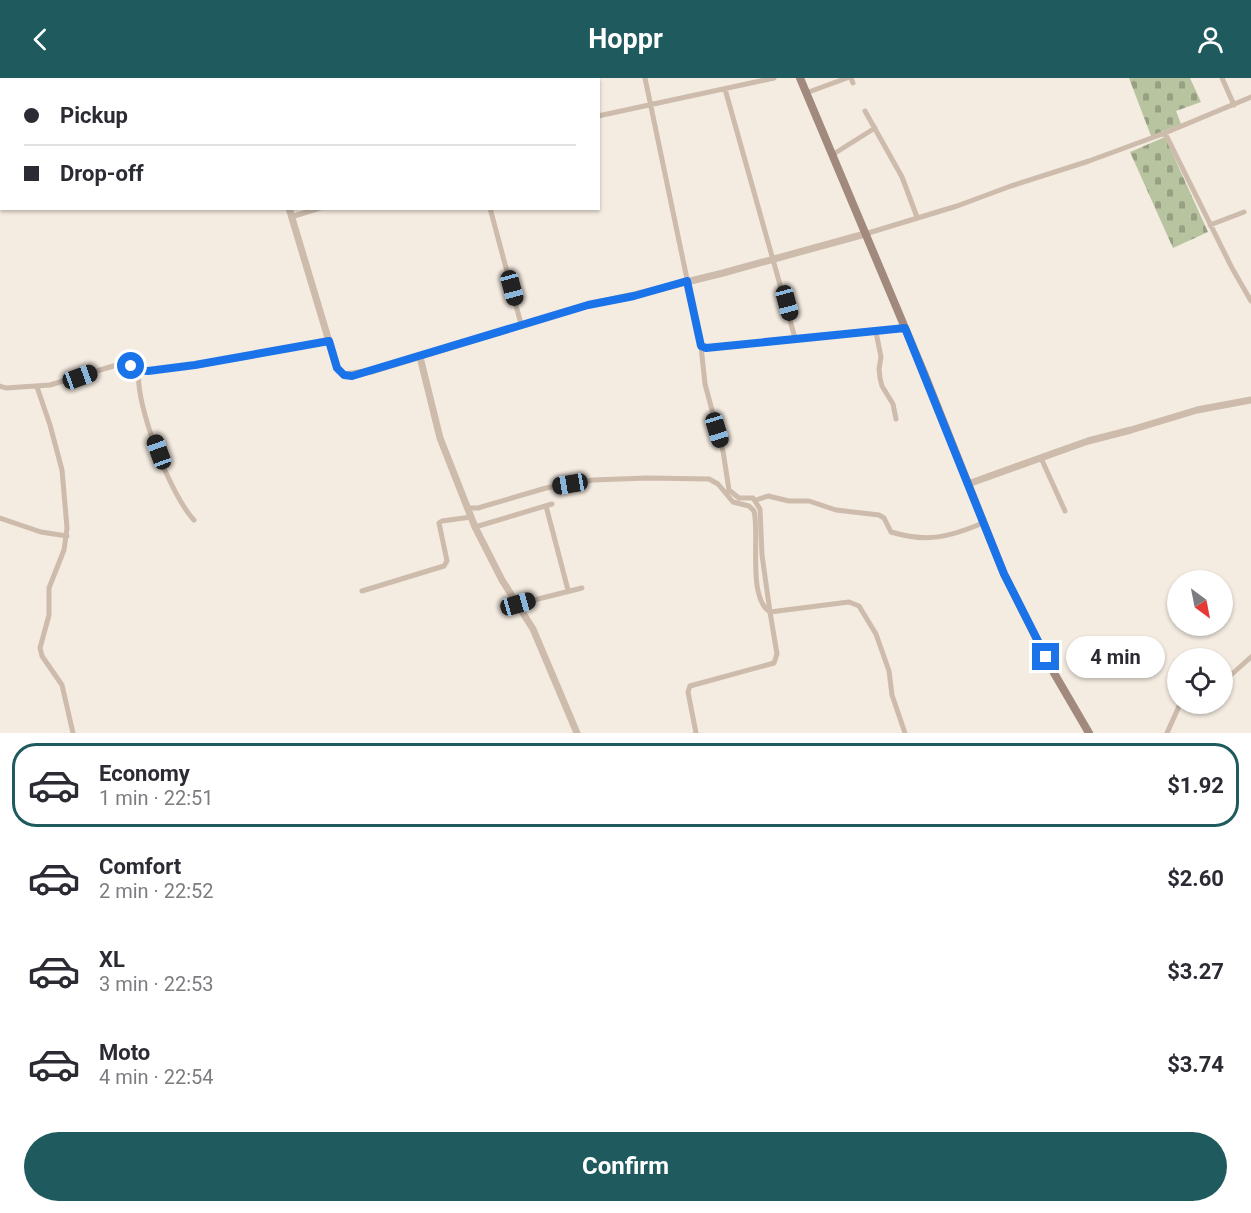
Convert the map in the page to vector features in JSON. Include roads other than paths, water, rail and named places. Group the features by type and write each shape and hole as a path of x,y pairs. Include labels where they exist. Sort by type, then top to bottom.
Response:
{"main road":[{"path":"800,78 905,328 1004,574 1089,733"}],"street":[{"path":"645,78 701,346 705,384 723,451 729,489 739,498 756,500 768,496 789,501 809,501 828,508 879,515 884,518 891,532 929,539 962,532 983,523"},
{"path":"600,116 774,78"},
{"path":"1222,78 1234,105"},
{"path":"806,93 850,80"},
{"path":"725,89 795,338"},
{"path":"289,210 337,368 344,375 372,371 588,305 634,296 774,259 957,206 1166,133 1251,97"},
{"path":"866,111 902,177 917,217"},
{"path":"832,155 875,128"},
{"path":"1166,133 1210,225 1251,301"},
{"path":"291,217 314,210"},
{"path":"491,210 521,324"},
{"path":"1210,225 1244,212"},
{"path":"701,346 712,348 905,328"},
{"path":"876,332 881,357 879,373 882,386 893,404 896,419"},
{"path":"0,386 6,388 37,387 120,364 148,371 329,341"},
{"path":"420,357 434,417 475,527 502,580 533,629 577,733"},
{"path":"139,370 139,391 159,452 168,476 194,520"},
{"path":"37,387 62,470 67,536 64,550 50,583 49,615 40,648 46,662 62,685 73,733"},
{"path":"968,484 1088,441 1197,410 1251,400"},
{"path":"1041,458 1065,511"},
{"path":"468,508 478,508 546,488 593,480 647,477 709,479 718,484 733,502 749,506 754,511 757,579 761,602 770,612"},
{"path":"696,733 688,692 690,686 774,663 777,660 762,555 760,509 756,500"},
{"path":"475,527 549,505 568,590"},
{"path":"362,591 446,565 439,523 442,520 471,517"},
{"path":"0,518 41,532 67,536"},
{"path":"518,604 582,588"},
{"path":"770,612 849,602 860,606 882,648 889,671 895,707 904,733"},
{"path":"1233,673 1251,657"},
{"path":"1167,733 1176,714"}]}
